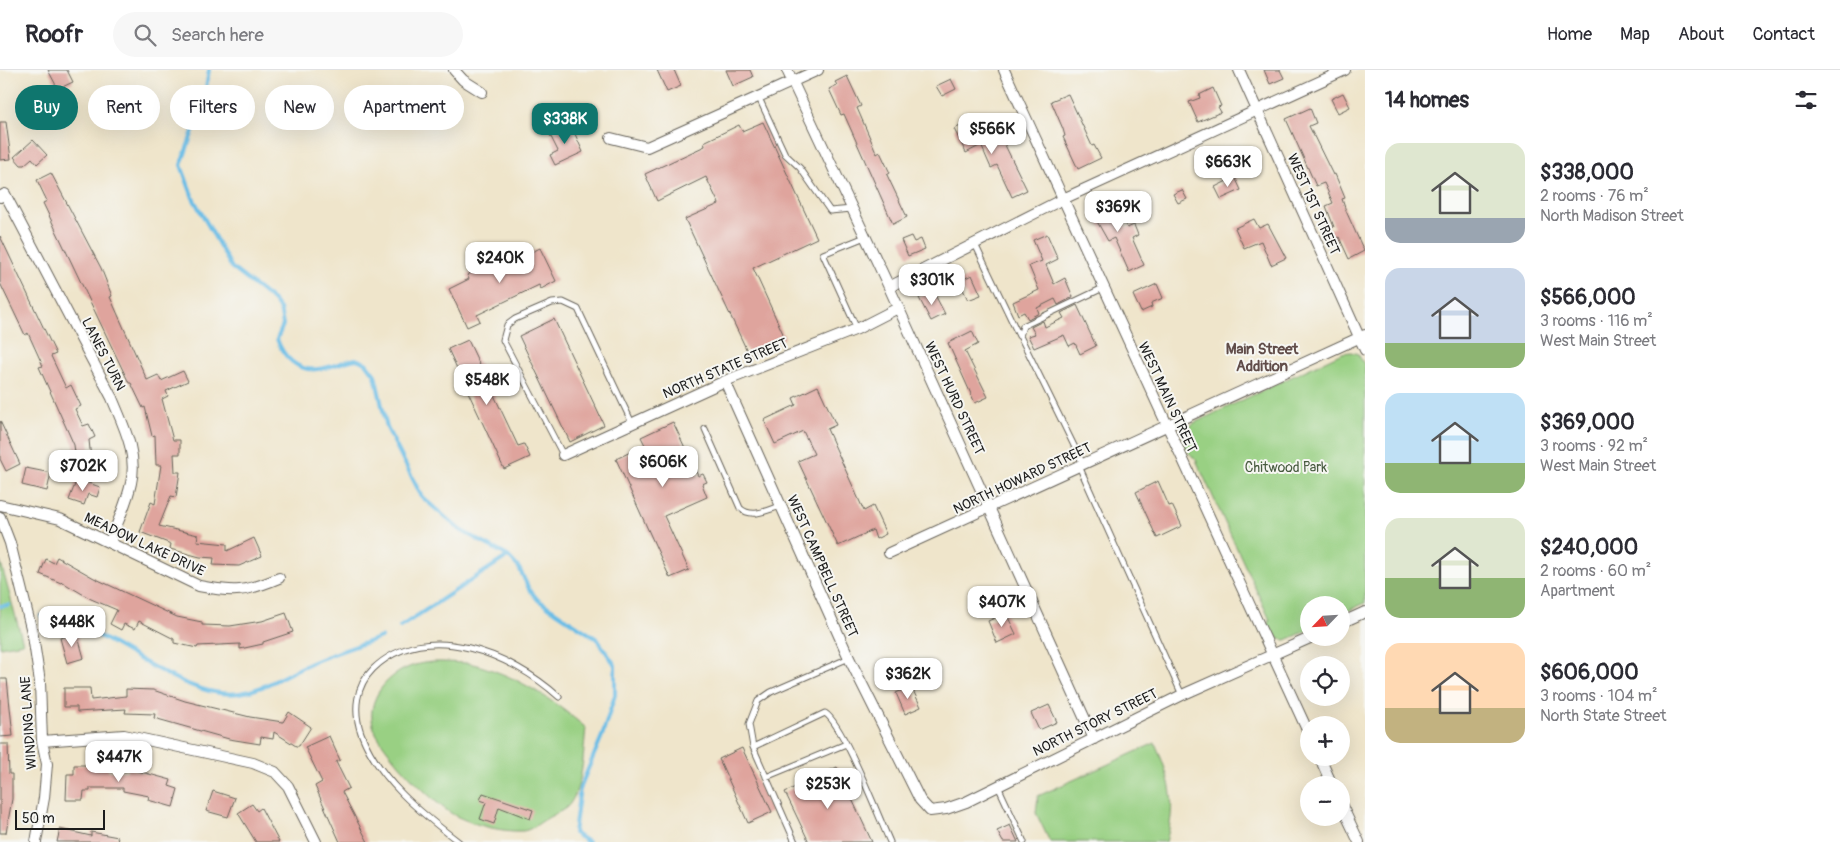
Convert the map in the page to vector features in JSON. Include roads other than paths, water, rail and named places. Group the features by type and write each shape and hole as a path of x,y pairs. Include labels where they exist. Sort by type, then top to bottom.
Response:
{"street":[{"path":"454,70 463,80 482,92"},
{"name":"WEST HURD STREET","path":"787,70 991,508 1094,738"},
{"path":"611,138 647,147 818,70"},
{"name":"WEST MAIN STREET","path":"1004,70 1301,716"},
{"name":"WEST 1ST STREET","path":"1239,70 1362,336 1365,350"},
{"path":"889,287 974,242 1063,199 1344,70"},
{"name":"LANES TURN","path":"0,196 5,194 112,398 127,433 132,455 132,483 110,542"},
{"name":"NORTH STATE STREET","path":"563,455 725,381 856,328 898,308"},
{"name":"NORTH HOWARD STREET","path":"889,553 991,508 1362,336"},
{"name":"WEST CAMPBELL STREET","path":"725,381 849,658 920,800 930,811"},
{"name":"MEADOW LAKE DRIVE","path":"0,505 60,519 200,586 223,590 252,590 279,578"},
{"name":"WINDING LANE","path":"0,517 10,543 33,636 40,682 42,741 47,764 44,798 36,842"},
{"path":"1350,619 1365,612"},
{"name":"NORTH STORY STREET","path":"930,811 946,809 998,786 1182,695 1300,642"},
{"path":"42,741 124,735 261,766 275,772 288,786 316,842"},
{"path":"1350,823 1359,842"}],"lane":[{"path":"759,98 785,154 800,168 830,211 852,209"},
{"path":"856,328 823,254 865,236"},
{"path":"974,242 1081,466 1182,695"},
{"path":"1020,336 1023,326 1103,288"},
{"path":"563,455 503,340 507,325 515,318 552,303 563,302 578,309 632,423"},
{"path":"705,429 740,508 746,513 758,514 781,506"},
{"path":"459,842 424,814 398,789 367,745 361,731 357,706 361,685 369,674 393,654 407,648 424,645 464,647 495,656 521,668 536,677 558,697"},
{"path":"795,842 753,747 749,724 758,702 779,688 849,658"},
{"path":"753,747 825,713 831,717 846,744 890,842"},
{"path":"766,777 846,744"},
{"path":"998,786 1024,842"}],"waterway":[{"path":"209,70 204,100 181,165 193,198 232,268 273,300 280,309 283,325 277,339 283,352 298,366 311,369 328,367 356,359 366,363 375,375 387,428 422,497 460,530 508,556 519,568 529,589 538,600 597,639 615,665 615,695 602,736 580,788 574,833 588,842"},
{"path":"400,627 508,556"},
{"path":"0,606 9,605"},
{"path":"41,616 95,634 184,683 204,690 222,693 240,693 255,689 316,660 381,637"}],"district":[{"name":"Main Street Addition","path":"1262,358"}],"park label":[{"name":"Chitwood Park","path":"1286,467"}]}
